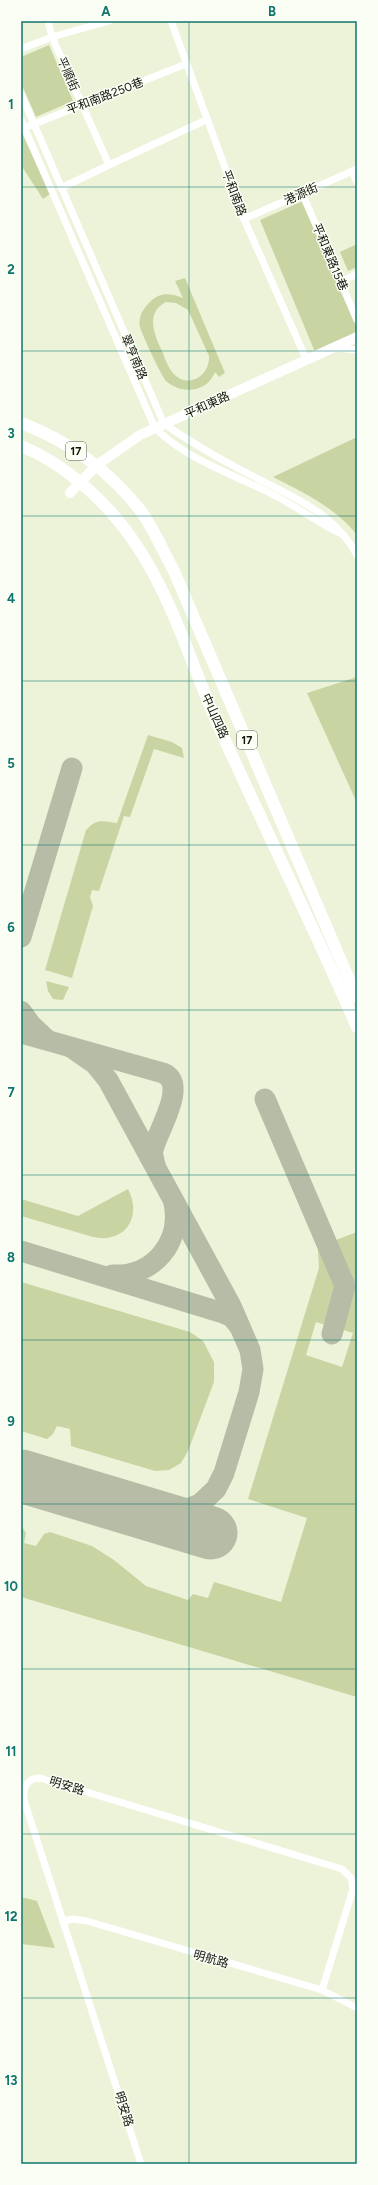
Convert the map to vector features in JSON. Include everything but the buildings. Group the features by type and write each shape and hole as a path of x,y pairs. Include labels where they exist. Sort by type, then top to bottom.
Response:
{"main road":[{"name":"中山四路","path":"21,423 61,442 97,466 123,490 141,511 174,572 357,998"},
{"name":"中山四路","path":"21,446 47,460 79,482 120,522 136,544 162,591 215,718 357,1027"}],"street":[{"name":"平順街","path":"48,21 52,36 109,165"},
{"path":"21,49 52,36 109,21"},
{"name":"平和南路","path":"171,21 206,120 244,220 307,361"},
{"name":"平和南路250巷","path":"24,128 81,104 186,64"},
{"name":"翠亨南路","path":"21,94 159,426"},
{"name":"翠亨南路","path":"21,120 159,426 169,442 228,474 281,498 329,528 344,535"},
{"path":"61,188 206,120"},
{"path":"354,170 357,182"},
{"name":"港源街","path":"244,220 354,170"},
{"name":"平和東路15巷","path":"302,193 357,320"},
{"path":"340,282 357,274"},
{"name":"平和東路","path":"70,493 79,482 97,466 131,440 357,337"},
{"path":"334,348 357,350"},
{"path":"159,426 313,508 334,523 357,555"},
{"name":"明安路","path":"141,2164 24,1796 27,1784 37,1778 342,1869 351,1878 353,1889 322,1990"},
{"name":"明航路","path":"63,1921 73,1919 86,1921 322,1990 357,2008"}],"green space":[{"path":"49,45 73,101 36,117 21,83 21,57"},
{"path":"21,131 50,194 43,199 21,165"},
{"path":"303,201 357,326 357,332 315,352 260,220"},
{"path":"357,244 357,267 348,271 340,252"},
{"path":"185,278 225,373 219,377 215,372 207,384 188,390 181,389 167,382 153,358 140,328 140,319 143,311 147,305 158,296 169,294 183,298 175,281","holes":["166,302 176,303 188,310 209,356 206,370 196,379 184,380 172,372 157,339 153,325 153,318 159,307"]},
{"path":"357,437 357,535 349,525 329,509 307,495 273,477"},
{"path":"357,677 357,803 307,693"},
{"path":"148,735 172,742 182,748 184,758 154,749 130,817 124,816 99,891 92,890 90,897 93,906 72,978 45,970 86,830 93,824 100,821 117,823"},
{"path":"46,981 69,987 63,1000 53,999 48,991"},
{"path":"128,1189 132,1200 132,1219 122,1233 114,1237 93,1237 21,1216 21,1199 78,1216"},
{"path":"357,1232 357,1697 21,1597 21,1525 26,1533 24,1543 36,1546 44,1534 50,1532 92,1546 114,1560 146,1586 188,1600 193,1594 208,1598 214,1582 281,1602 307,1518 248,1499 319,1268 318,1251 322,1247 339,1288 329,1326 316,1322 306,1355 342,1367 353,1333 340,1329 351,1287 333,1243 336,1240"},
{"path":"21,1282 190,1332 203,1341 214,1362 214,1382 188,1451 181,1463 169,1470 155,1471 71,1446 70,1429 57,1426 53,1434 47,1439 21,1431"},
{"path":"21,1897 37,1901 55,1948 21,1944"}],"taxiway":[{"path":"21,937 72,768"},
{"path":"21,1011 31,1025 46,1039"},
{"path":"21,1033 163,1073 170,1079 173,1087 172,1097 153,1150 155,1165"},
{"path":"72,1048 95,1064 108,1080 231,1306 250,1350 253,1369 249,1392 224,1473 216,1489 200,1504 177,1513 140,1512"},
{"path":"265,1099 345,1286 332,1334"},
{"path":"112,1275 127,1274 140,1270 152,1264 161,1255 169,1244 173,1231 175,1218 174,1203"},
{"path":"21,1251 223,1313 232,1317 240,1327"}],"runway":[{"path":"21,1476 211,1533"}]}
